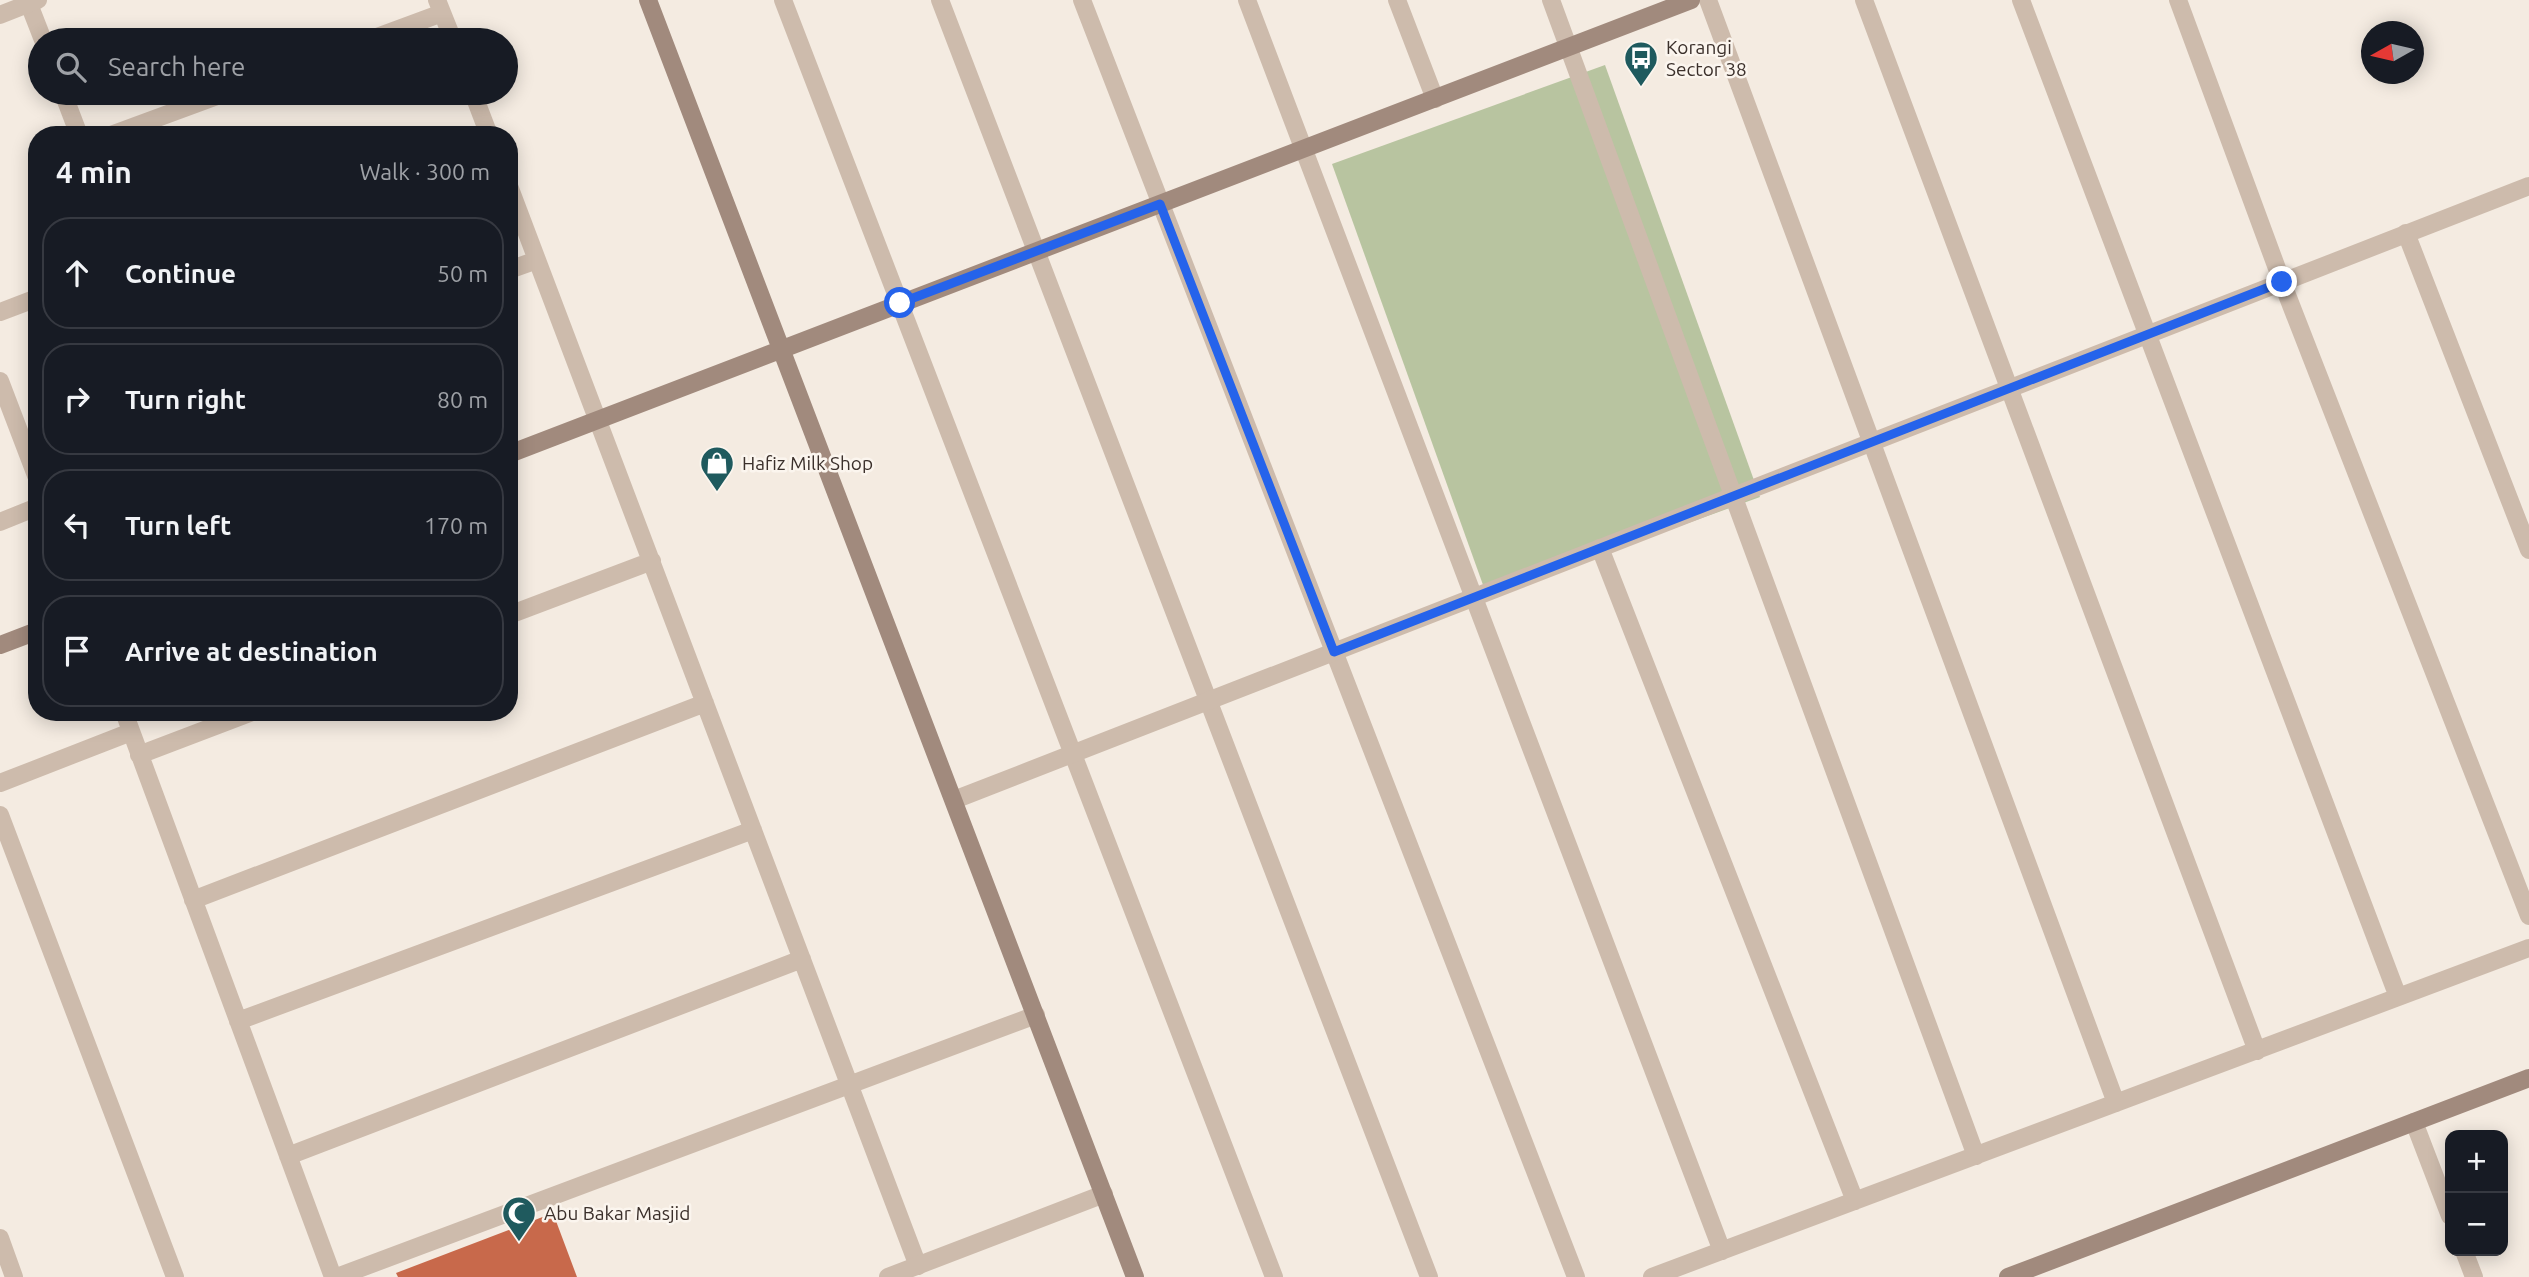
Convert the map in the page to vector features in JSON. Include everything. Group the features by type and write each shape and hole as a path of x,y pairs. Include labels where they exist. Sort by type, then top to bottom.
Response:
{"street":[{"path":"648,0 1135,1277"},
{"path":"783,0 1274,1277"},
{"path":"940,0 1429,1277"},
{"path":"1082,0 1576,1277"},
{"path":"1247,0 1722,1251"},
{"path":"1397,0 1435,99"},
{"path":"1551,0 1976,1156"},
{"path":"518,451 1691,0"},
{"path":"1708,0 2116,1103"},
{"path":"1864,0 2257,1051"},
{"path":"2021,0 2398,997"},
{"path":"2178,0 2282,282 2529,916"},
{"path":"0,15 34,2 40,28"},
{"path":"395,28 440,7 448,28"},
{"path":"68,105 76,126"},
{"path":"135,126 192,105"},
{"path":"476,105 480,126"},
{"path":"954,800 2529,186"},
{"path":"518,210 918,1266"},
{"path":"2406,233 2529,550"},
{"path":"518,267 537,260"},
{"path":"0,312 28,302"},
{"path":"0,381 28,443"},
{"path":"0,522 28,511"},
{"path":"1600,548 1855,1201"},
{"path":"518,612 652,561"},
{"path":"0,645 28,634"},
{"path":"193,900 705,703"},
{"path":"127,721 335,1277 1036,1015"},
{"path":"139,755 228,721"},
{"path":"0,783 131,732"},
{"path":"0,815 175,1277"},
{"path":"238,1021 753,830"},
{"path":"1652,1277 2529,948"},
{"path":"288,1156 802,959"},
{"path":"2008,1277 2529,1078"},
{"path":"2414,1122 2445,1203"},
{"path":"888,1277 1104,1194"},
{"path":"0,1238 14,1277"},
{"path":"2466,1256 2474,1277"}],"green space":[{"path":"1605,65 1760,497 1487,596 1332,164"}],"building":[{"name":"Abu Bakar Masjid","path":"553,1213 577,1277 398,1277 396,1273"}],"place":[{"name":"Korangi Sector 38","path":"1641,88"},
{"name":"Hafiz Milk Shop","path":"717,493"},
{"name":"Abu Bakar Masjid","path":"519,1243"}],"route":[{"path":"900,303 1160,204 1334,652 2282,282"}]}
